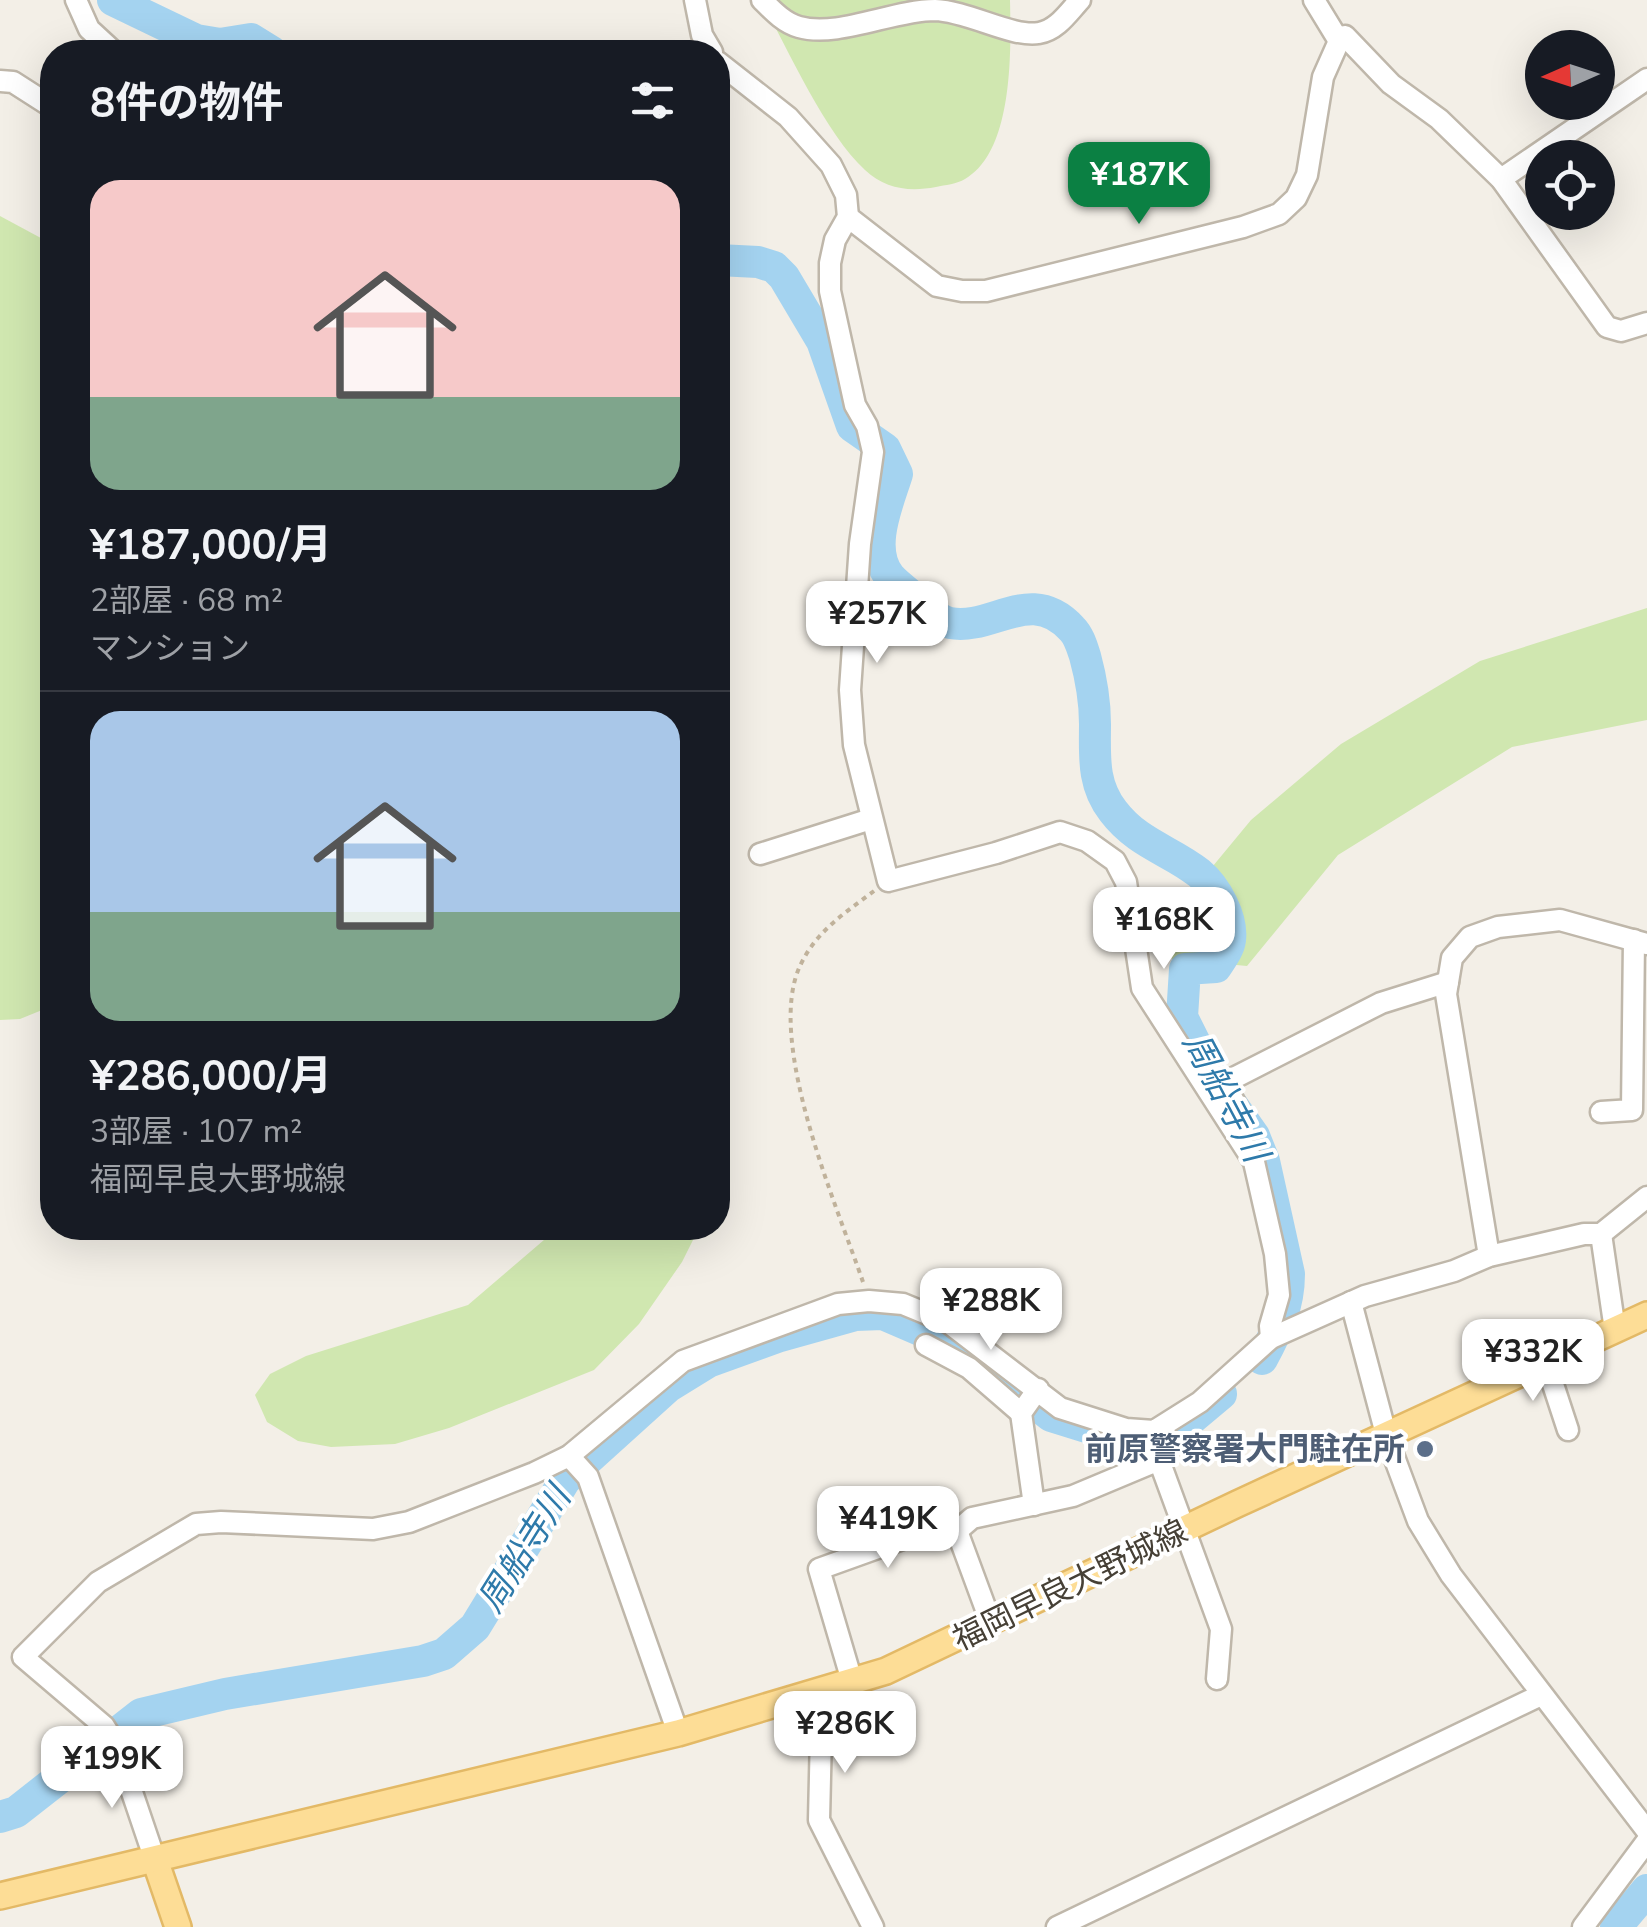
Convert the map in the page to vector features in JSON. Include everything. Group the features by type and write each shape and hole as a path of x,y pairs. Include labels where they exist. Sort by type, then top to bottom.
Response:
{"main road":[{"name":"福岡早良大野城線","path":"0,1896 678,1733 900,1666 1647,1315"},
{"path":"156,1860 178,1927"}],"street":[{"path":"76,0 89,30 100,40"},
{"path":"695,0 705,40"},
{"path":"762,0 796,26 816,30 933,10 969,14 1022,32 1038,33 1055,27 1080,0"},
{"path":"1314,0 1339,41"},
{"path":"848,217 937,286 962,292 986,291 1242,227 1279,214 1296,198 1307,174 1323,76 1345,36 1391,84 1438,119 1500,179 1606,326 1621,330 1647,323"},
{"path":"730,71 788,117 832,166 846,195 848,217 832,251 830,291 855,405 867,426 873,452 860,544 850,690 854,745 888,881 996,854 1060,832 1087,841 1114,862 1126,882 1142,988 1254,1162 1275,1254 1279,1295 1270,1326 1278,1335"},
{"path":"1500,179 1647,79"},
{"path":"0,81 14,82 40,98"},
{"path":"760,854 871,819"},
{"path":"1489,1256 1446,994 1452,958 1470,937 1498,927 1560,920 1640,942 1639,1110 1601,1112"},
{"path":"1237,1134 1243,1118 1224,1083 1381,1004 1448,982"},
{"path":"926,1345 1029,1401 1126,1429 1154,1431 1200,1402 1278,1335 1351,1302 1454,1272 1489,1256 1584,1234 1601,1234 1647,1197"},
{"path":"1601,1234 1615,1330"},
{"path":"156,1860 116,1745 104,1726 23,1657 98,1582 196,1524 373,1529 409,1522 569,1456 684,1361 838,1304 870,1300 903,1304 949,1323 1029,1401 1034,1505"},
{"path":"1351,1302 1387,1438 1418,1521 1451,1575 1647,1831"},
{"path":"1546,1363 1568,1430"},
{"path":"569,1456 588,1477 678,1733"},
{"path":"852,1681 818,1569 922,1532 957,1531 972,1518 1072,1496 1159,1460 1221,1629 1218,1678"},
{"path":"957,1531 992,1624"},
{"path":"822,1690 819,1820 873,1927"},
{"path":"1057,1927 1542,1694"},
{"path":"1583,1927 1647,1840"}],"path":[{"path":"870,1300 820,1156 794,1062 790,1011 798,968 820,932 888,881"}],"green space":[{"path":"761,0 1010,0 1006,97 993,146 981,165 962,181 907,189 881,181 865,170 822,113"},
{"path":"0,216 40,238 40,1011 20,1019 0,1020"},
{"path":"1647,608 1647,720 1512,747 1338,855 1247,966 1172,959 1166,930 1189,895 1251,820 1341,744 1480,661"},
{"path":"544,1240 693,1240 639,1324 594,1370 449,1428 395,1444 331,1447 298,1441 267,1422 255,1395 270,1374 306,1356 468,1305"}],"waterway":[{"name":"周船寺川","path":"113,0 196,40"},
{"name":"周船寺川","path":"245,40 253,40"},
{"name":"周船寺川","path":"730,261 758,262 774,267 784,277 822,341 852,426 885,449 897,474 880,540 883,566 890,577 946,622 966,624 1027,609 1057,616 1072,629 1091,681 1096,769 1106,801 1133,831 1199,873 1222,904 1229,922 1228,947 1216,967 1185,969 1182,1017 1211,1075 1254,1136 1264,1161 1289,1274 1281,1318 1262,1359"},
{"name":"周船寺川","path":"0,1817 16,1812 141,1714 225,1694 423,1661 444,1654 475,1627 565,1480 669,1386 708,1362 780,1336 855,1315 883,1314 969,1351 1051,1416 1125,1439 1151,1442 1184,1425 1221,1394"},
{"path":"1616,1927 1647,1890"}],"place":[{"name":"前原警察署大門駐在所","path":"1425,1449"}]}
